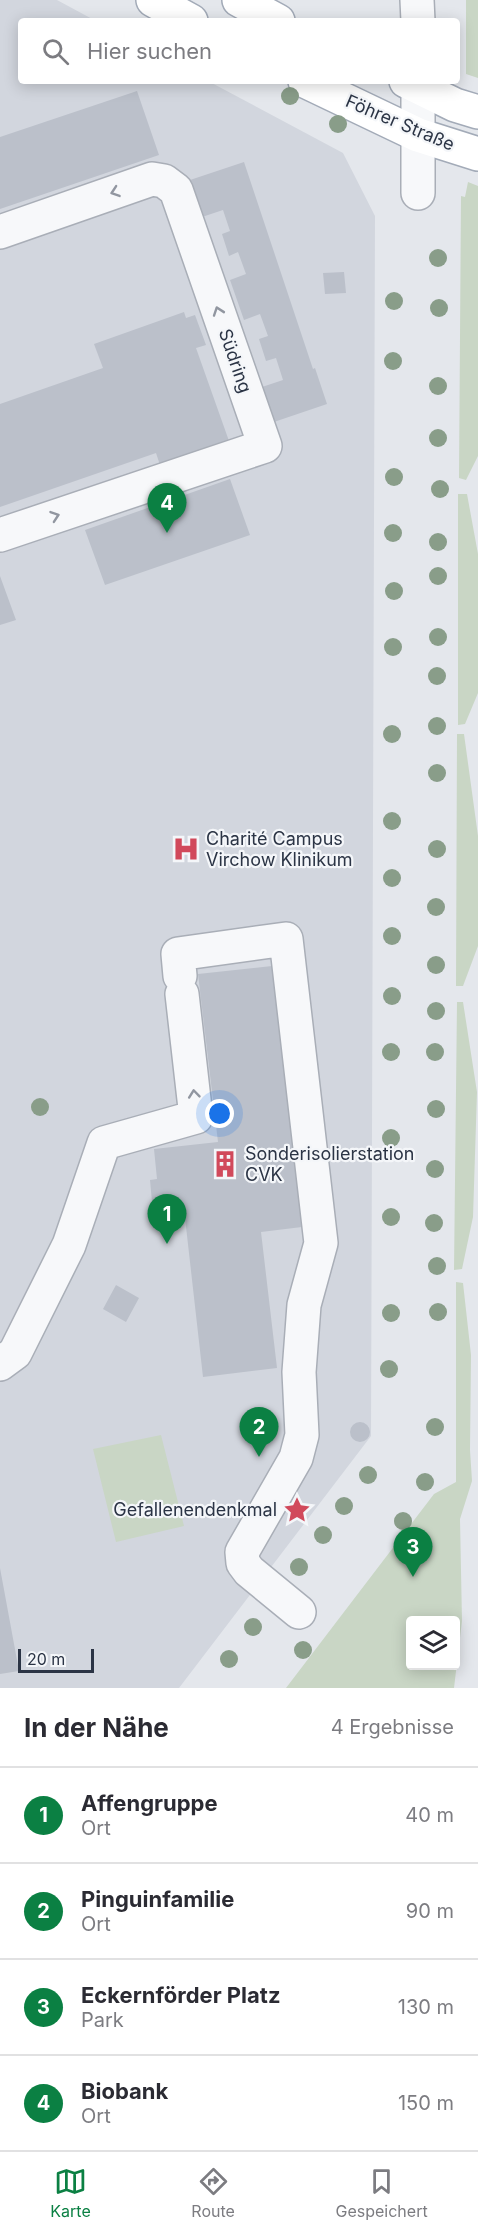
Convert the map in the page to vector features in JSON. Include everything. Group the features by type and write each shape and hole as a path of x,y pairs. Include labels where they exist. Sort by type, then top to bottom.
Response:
{"main road":[{"path":"153,0 186,18"},
{"path":"239,0 272,18"},
{"name":"Föhrer Straße","path":"311,84 418,135 470,152"},
{"name":"Föhrer Straße","path":"416,84 471,110"}],"street":[{"path":"417,0 418,18"},
{"path":"414,84 418,135 418,193"},
{"name":"Südring","path":"0,232 152,179 164,181 176,190 265,446 0,535"},
{"path":"0,1364 15,1353 69,1245 104,1143 196,1117 178,954 286,939 321,1243 304,1305 299,1372 302,1436 285,1481 242,1552 243,1563 249,1571 299,1612"}],"shaded area":[{"name":"Charité Campus Virchow Klinikum","path":"0,0 57,0 90,18 18,18 18,84 214,84 343,153 375,216 371,1436 179,1688 0,1688"}],"green space":[{"path":"466,0 478,0 478,78 466,74"},
{"path":"468,182 478,186 478,456 466,480 459,478 461,196 465,197"},
{"path":"458,494 467,494 478,554 478,693 465,724 458,725"},
{"path":"457,734 464,734 478,836 478,946 463,986 456,986"},
{"path":"457,1002 463,1002 477,1092 473,1217 462,1269 454,1270"},
{"path":"456,1282 463,1283 471,1355 472,1481 460,1519 462,1621 460,1638 460,1616 406,1616 406,1670 456,1670 454,1688 286,1688 434,1494 456,1482"},
{"path":"161,1435 184,1526 116,1542 93,1449"}],"building":[{"path":"137,91 159,155 0,209 0,137"},
{"path":"244,162 313,369 315,368 327,404 271,423 259,388 283,380 276,358 266,361 259,339 268,336 260,314 244,320 230,280 246,274 238,252 229,256 222,234 230,231 223,210 199,218 187,181"},
{"path":"344,272 346,293 325,294 323,273"},
{"path":"184,312 186,318 195,315 206,345 196,348 229,441 160,465 156,453 0,507 0,404 103,368 94,344"},
{"path":"230,479 250,535 105,585 85,530"},
{"path":"0,576 16,620 0,625"},
{"name":"Sonderisolierstation CVK","path":"272,966 302,1227 261,1232 277,1368 203,1377 184,1209 153,1213 150,1180 157,1179 154,1149 218,1142 198,974"},
{"path":"116,1285 139,1298 126,1322 103,1309"},
{"path":"360,1422 367,1425 370,1432 367,1439 360,1442 353,1439 350,1432 353,1425"},
{"path":"0,1568 19,1671 0,1674"}],"place":[{"name":"Biobank","path":"167,533"},
{"name":"Charité Campus Virchow Klinikum","path":"186,849"},
{"name":"Sonderisolierstation CVK","path":"225,1164"},
{"name":"Affengruppe","path":"167,1244"},
{"name":"Pinguinfamilie","path":"259,1457"},
{"name":"Gefallenendenkmal","path":"297,1510"},
{"name":"Eckernförder Platz","path":"413,1577"}]}
